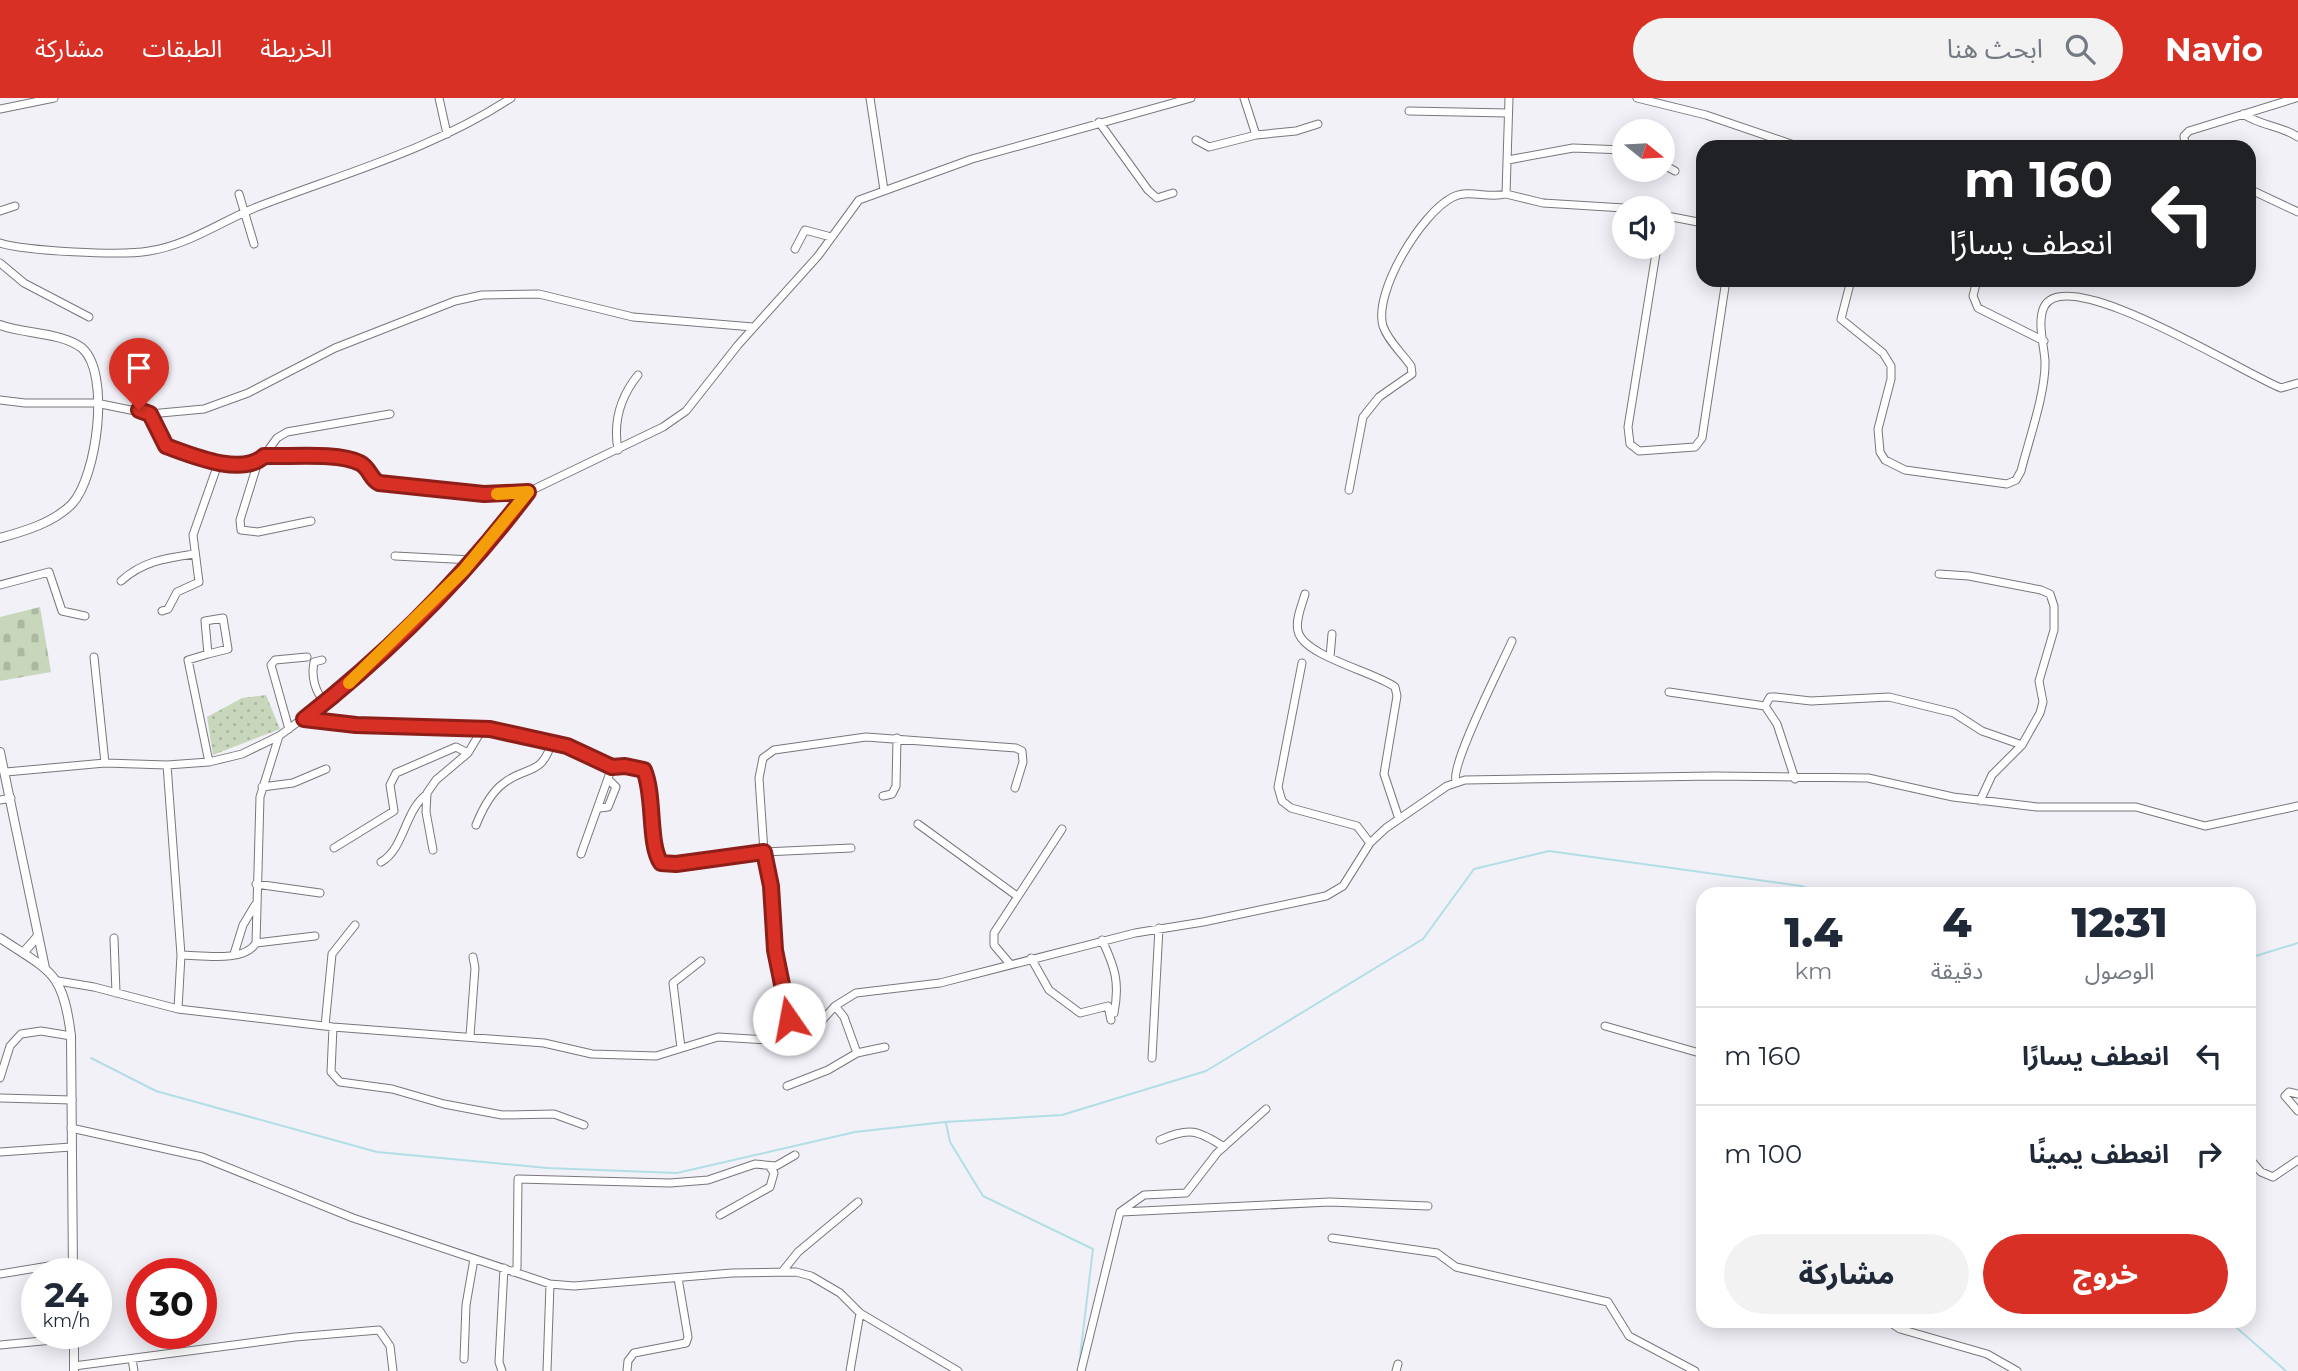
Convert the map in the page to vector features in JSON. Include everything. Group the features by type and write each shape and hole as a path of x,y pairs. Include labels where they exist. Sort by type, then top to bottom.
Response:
{"street":[{"path":"0,109 54,98"},
{"path":"439,98 447,134"},
{"path":"0,243 30,248 145,252 191,238 245,212 447,134 511,98"},
{"path":"870,98 884,190"},
{"path":"150,414 166,446 218,464 261,459 342,459 359,463 373,480 383,484 484,494 528,492 618,450 686,411 859,200 972,159 1191,98"},
{"path":"1244,98 1255,135"},
{"path":"1506,194 1509,98"},
{"path":"1637,98 1706,115 1779,140"},
{"path":"2184,140 2184,136 2189,131 2296,98"},
{"path":"1409,111 1507,113"},
{"path":"2243,114 2260,126 2286,129 2298,137"},
{"path":"1099,122 1148,190 1157,198 1173,193"},
{"path":"1196,140 1209,147 1255,135 1296,131 1318,124"},
{"path":"1508,160 1573,148 1612,150"},
{"path":"2256,192 2298,212"},
{"path":"1349,490 1363,417 1379,397 1412,374 1411,366 1388,337 1382,315 1395,274 1415,232 1441,204 1462,193 1506,194 1543,203 1612,207"},
{"path":"239,194 254,244"},
{"path":"0,211 15,206"},
{"path":"1675,218 1696,222"},
{"path":"795,249 805,230 831,237"},
{"path":"1655,259 1628,427 1630,444 1639,451 1695,447 1702,438 1725,287"},
{"path":"0,263 24,284 89,317"},
{"path":"1850,287 1841,319 1883,353 1891,366 1878,439 1882,456 1895,467 2007,484 2016,480 2021,471 2045,365 2041,315 2045,305 2057,295 2075,296 2135,315 2274,385 2286,388 2298,383"},
{"path":"1975,287 1973,296 1978,308 2043,341"},
{"path":"0,400 25,403 96,402 150,414 177,414 229,401 335,348 455,301 482,295 539,294 622,315 753,327"},
{"path":"0,325 80,347 88,355 96,372 95,451 87,482 78,496 60,514 45,523 0,538"},
{"path":"618,450 617,424 625,391 638,374"},
{"path":"311,521 258,532 241,530 240,520 261,459 277,438 287,432 390,414"},
{"path":"162,611 168,610 177,592 199,582 194,554 195,526 218,464"},
{"path":"6,772 105,763 167,765 209,762 242,754 279,736 325,702 392,642 472,560 528,492"},
{"path":"121,581 135,569 163,557 194,554"},
{"path":"395,556 472,560"},
{"path":"0,584 49,572 62,611 85,617"},
{"path":"1939,574 1969,576 2041,590 2052,598 2054,631 2039,681 2043,702 2022,745 1999,766 1980,801"},
{"path":"1305,594 1298,621 1298,635 1330,657 1395,687 1397,696 1384,774 1399,819"},
{"path":"208,654 205,621 223,618 228,649 208,654 190,658 188,661 209,762"},
{"path":"1330,657 1332,634"},
{"path":"1456,780 1454,771 1465,742 1512,641"},
{"path":"94,657 105,763"},
{"path":"289,729 271,665 275,660 307,657"},
{"path":"322,660 314,662 312,666 317,693 325,702"},
{"path":"1302,663 1278,787 1282,801 1290,808 1357,826 1370,843"},
{"path":"1670,691 1765,706 1777,724 1795,779"},
{"path":"1765,706 1770,697 1811,701 1889,697 1954,713 1982,731 2022,745"},
{"path":"304,719 356,725 483,728 552,742 612,767 625,766 644,770 656,849 661,863 676,864 764,852 851,848"},
{"path":"382,862 390,857 415,803 427,793 436,780 468,753 483,728"},
{"path":"181,955 234,954 251,950 256,943 256,884 262,787 279,736"},
{"path":"789,1040 789,1013 775,950 771,886 764,852 759,778 763,758 774,750 866,737 1016,748 1022,751 1023,758 1016,788"},
{"path":"883,796 892,794 896,786 897,738"},
{"path":"476,825 485,806 500,786 538,768 546,759 552,742"},
{"path":"334,848 394,811 390,785 396,773 456,747 468,753"},
{"path":"0,752 12,798 45,968"},
{"path":"167,765 181,955 178,1009"},
{"path":"582,854 612,767"},
{"path":"262,787 293,783 326,769"},
{"path":"58,981 178,1009 329,1027 470,1035 544,1043 592,1054 656,1056 718,1037 789,1040 816,1027 835,1006 856,993 917,988 1102,940 1326,896 1343,886 1370,843 1399,819 1456,780 1714,776 1868,778 1980,801 2036,807 2125,806 2205,826 2298,806"},
{"path":"427,793 426,813 433,850"},
{"path":"0,800 12,798"},
{"path":"918,824 1017,896"},
{"path":"1010,964 992,939 998,925 1062,829"},
{"path":"256,884 320,892"},
{"path":"234,954 243,925 256,904"},
{"path":"355,925 332,954 329,1027 331,1072 340,1082 392,1089 502,1115 554,1114 584,1125"},
{"path":"1152,1058 1159,928"},
{"path":"23,953 38,936"},
{"path":"256,943 315,936"},
{"path":"0,938 45,968 58,981 67,1002 71,1036 73,1258"},
{"path":"114,939 116,993"},
{"path":"1031,958 1053,993 1080,1013 1108,1006 1113,1017 1119,988 1116,970 1102,940"},
{"path":"470,1035 475,968 473,957"},
{"path":"681,1048 673,983 701,961"},
{"path":"835,1006 844,1017 857,1053"},
{"path":"1605,1026 1696,1052"},
{"path":"0,1078 10,1046 21,1034 41,1031 71,1036"},
{"path":"787,1086 828,1070 857,1053 885,1047"},
{"path":"2298,1094 2289,1092 2285,1096 2298,1111"},
{"path":"0,1098 72,1100"},
{"path":"1081,1371 1120,1212 1139,1197 1186,1193 1224,1147 1266,1109"},
{"path":"71,1128 202,1157 354,1218 550,1284 574,1286 782,1272 811,1276 840,1293 860,1313 958,1371"},
{"path":"1160,1140 1172,1134 1199,1131 1224,1147"},
{"path":"0,1152 71,1147"},
{"path":"513,1272 517,1268 518,1179 670,1183 708,1180 755,1164 769,1167 796,1155"},
{"path":"2256,1166 2273,1177 2298,1160"},
{"path":"720,1215 770,1187 774,1173 769,1167"},
{"path":"782,1272 798,1252 858,1202"},
{"path":"1120,1212 1330,1202 1428,1206"},
{"path":"1332,1238 1437,1253 1456,1267 1608,1302 1629,1336 1695,1371"},
{"path":"464,1359 466,1305 474,1259"},
{"path":"502,1371 499,1362 504,1268"},
{"path":"0,1274 21,1271"},
{"path":"627,1371 628,1361 635,1353 686,1343 688,1337 678,1278"},
{"path":"547,1371 550,1284"},
{"path":"850,1371 860,1313"},
{"path":"1898,1328 1995,1357 2017,1371"},
{"path":"74,1349 74,1368 295,1337 379,1330 385,1334 390,1346 393,1371"},
{"path":"0,1345 21,1342"},
{"path":"132,1359 134,1371"}],"green space":[{"path":"40,607 51,672 0,681 0,617"},
{"path":"266,695 280,729 213,755 207,717 242,698"}],"waterway":[{"path":"91,1058 156,1091 377,1152 547,1168 677,1173 855,1132 945,1122 1062,1115 1206,1071 1423,939 1474,869 1549,851 1804,887"},
{"path":"2256,956 2298,943"},
{"path":"946,1123 950,1142 983,1196 1093,1249 1079,1365"},
{"path":"2237,1328 2286,1371"}],"slow traffic":[{"path":"349,683 464,570 528,492 497,494"}],"route":[{"path":"139,410 150,414 166,446 218,464 258,462 264,456 342,459 362,464 373,480 379,483 484,494 528,492 464,570 340,691 304,719 356,725 490,729 567,746 604,765 644,770 648,780 657,858 661,863 669,865 699,862 764,852 771,886 777,965 789,1019"}]}
